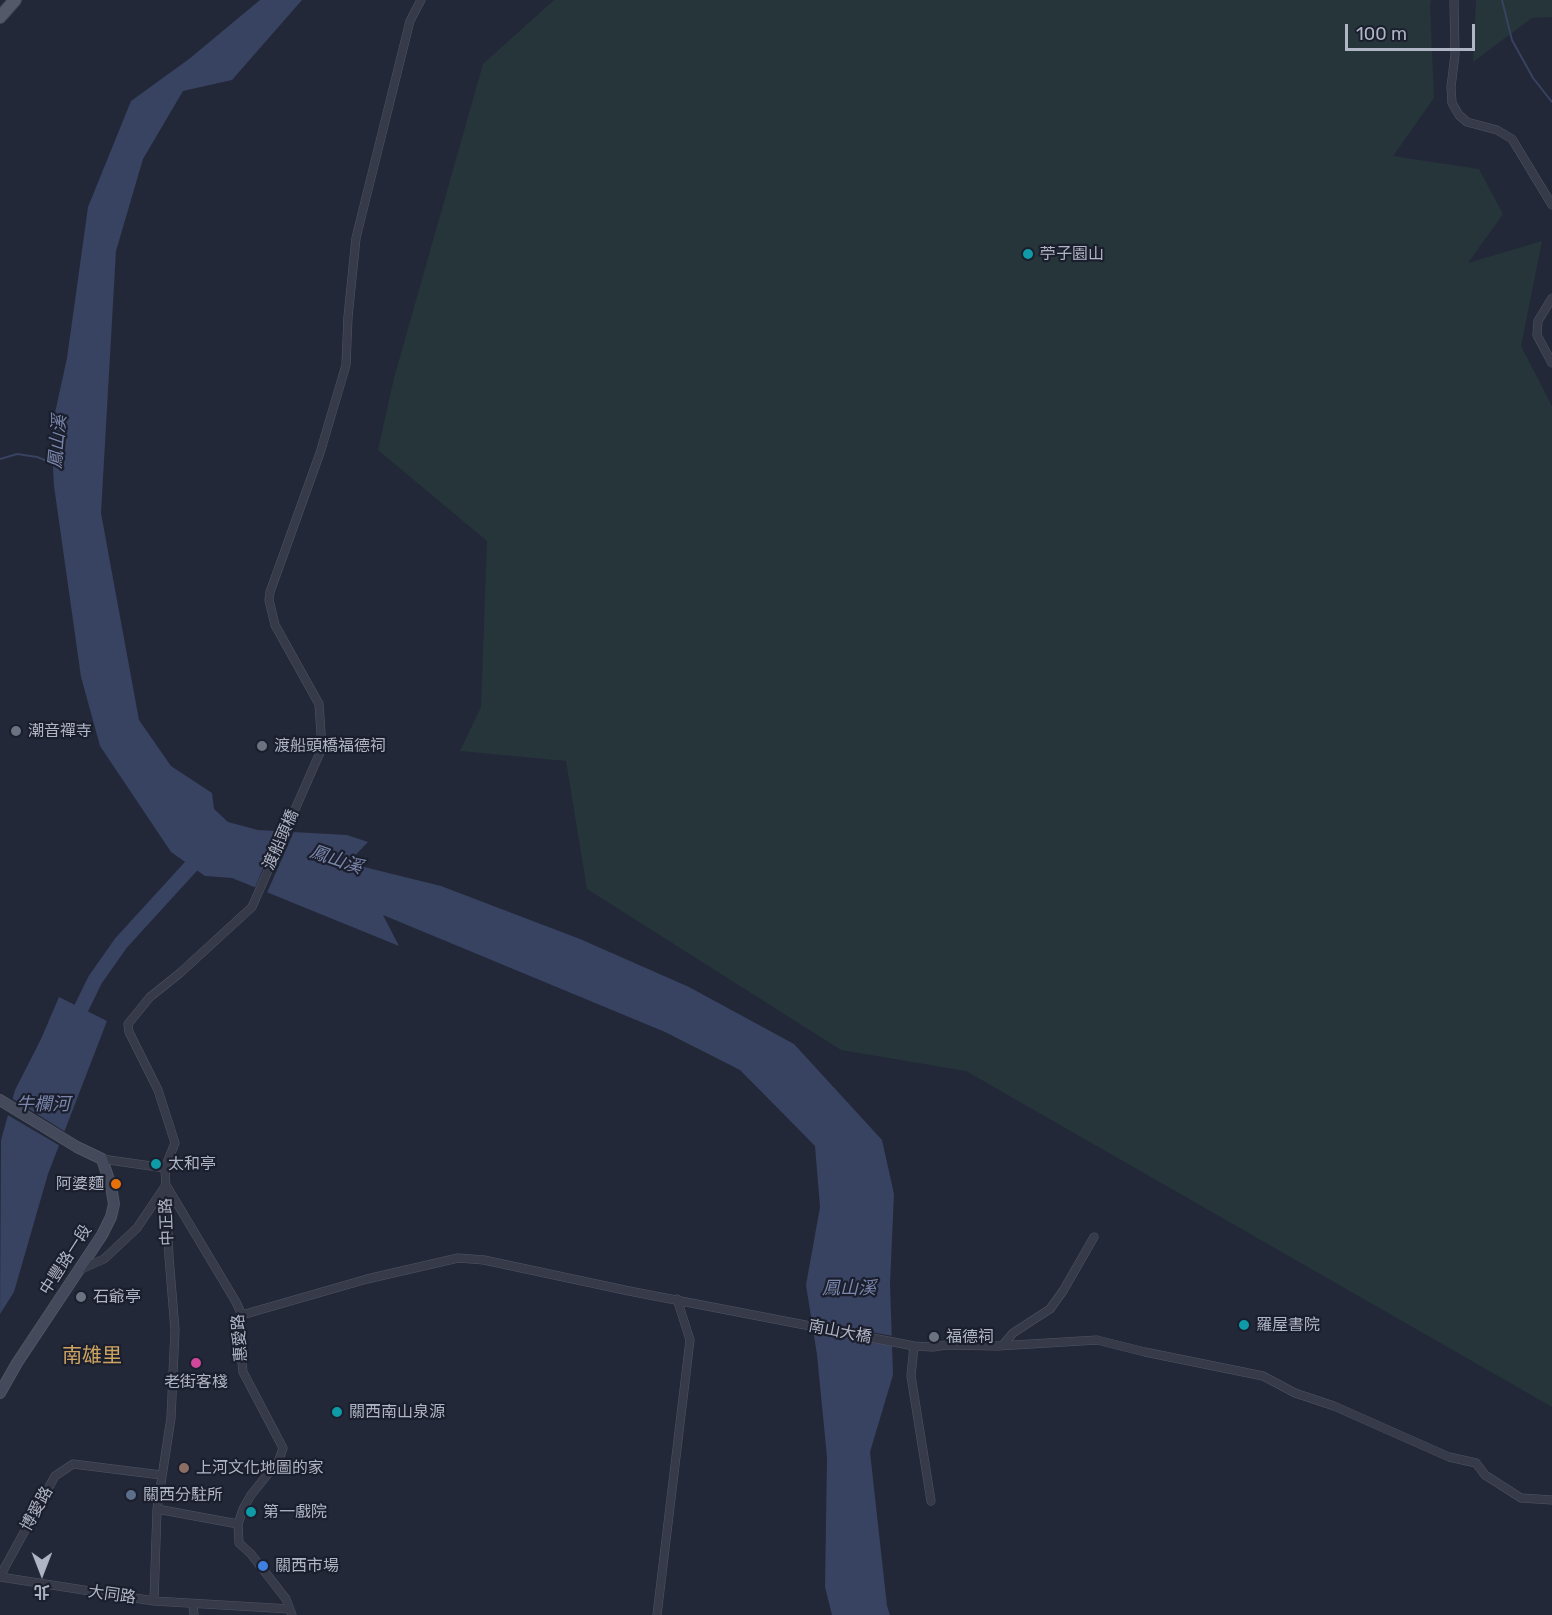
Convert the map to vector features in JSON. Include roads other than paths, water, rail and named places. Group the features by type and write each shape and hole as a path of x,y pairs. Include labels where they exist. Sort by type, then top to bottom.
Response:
{"main road":[{"path":"0,17 15,0"},
{"path":"0,1100 77,1147 102,1159"},
{"name":"中豐路一段","path":"0,1393 17,1363 102,1235 111,1217 114,1204 102,1159"}],"street":[{"name":"渡船頭橋","path":"252,907 322,748 319,704 275,625 270,609 270,591 320,453 346,365 356,238 410,21 421,0"},
{"path":"1454,0 1455,56 1451,87 1452,103 1459,115 1467,122 1497,130 1512,139 1552,205"},
{"path":"1552,298 1538,321 1537,335 1552,363"},
{"name":"中正路","path":"154,1601 157,1509 171,1418 175,1330 165,1168 175,1143 158,1089 129,1032 128,1024 150,997 197,958 252,907"},
{"path":"102,1159 165,1168"},
{"path":"78,1270 104,1259 137,1228 166,1185"},
{"name":"惠愛路","path":"166,1185 242,1315 239,1335 243,1372 283,1448 279,1460 243,1509 238,1524"},
{"path":"1003,1345 1013,1333 1050,1309 1094,1237"},
{"name":"南山大橋","path":"242,1315 367,1279 458,1258 484,1260 914,1346 1003,1345 1097,1340 1145,1353 1263,1376 1294,1393 1334,1406 1449,1457 1476,1463 1485,1475 1521,1498 1552,1500"},
{"path":"657,1615 690,1340 677,1299"},
{"path":"914,1346 911,1376 931,1501"},
{"name":"博愛路","path":"0,1577 55,1476 73,1464 161,1475"},
{"path":"157,1509 238,1524 239,1543 251,1554 286,1599 291,1612"},
{"name":"大同路","path":"0,1577 154,1601 291,1612"},
{"path":"193,1604 194,1615"}],"water":[{"name":"鳳山溪","path":"260,0 302,0 232,80 183,91 143,159 116,251 101,513 139,720 171,766 212,793 214,809 228,822 258,830 347,835 368,842 348,863 441,886 580,939 689,987 794,1044 882,1140 894,1194 890,1284 893,1375 870,1452 887,1606 890,1615 832,1615 825,1587 827,1457 817,1355 806,1285 820,1207 815,1146 740,1070 665,1032 383,915 399,946 232,878 205,876 171,852 100,746 81,677 54,486 51,431 67,358 88,207 131,101 189,59"},
{"name":"牛欄河","path":"59,997 107,1021 48,1174 14,1292 0,1314 1,1140 15,1090"}],"waterway":[{"path":"1502,0 1512,40 1533,78 1552,102"},
{"path":"0,459 17,454 37,457 55,464"},
{"name":"牛欄河","path":"74,1028 95,980 121,943 205,851"}],"place":[{"name":"苧子園山","path":"1028,254"},
{"name":"潮音禪寺","path":"16,731"},
{"name":"渡船頭橋福德祠","path":"262,746"},
{"name":"太和亭","path":"156,1164"},
{"name":"阿婆麵","path":"116,1184"},
{"name":"石爺亭","path":"81,1297"},
{"name":"羅屋書院","path":"1244,1325"},
{"name":"福德祠","path":"934,1337"},
{"name":"老街客棧","path":"196,1363"},
{"name":"關西南山泉源","path":"337,1412"},
{"name":"上河文化地圖的家","path":"184,1468"},
{"name":"關西分駐所","path":"131,1495"},
{"name":"第一戲院","path":"251,1512"},
{"name":"關西市場","path":"263,1566"}],"district":[{"name":"南雄里","path":"92,1356"}]}
